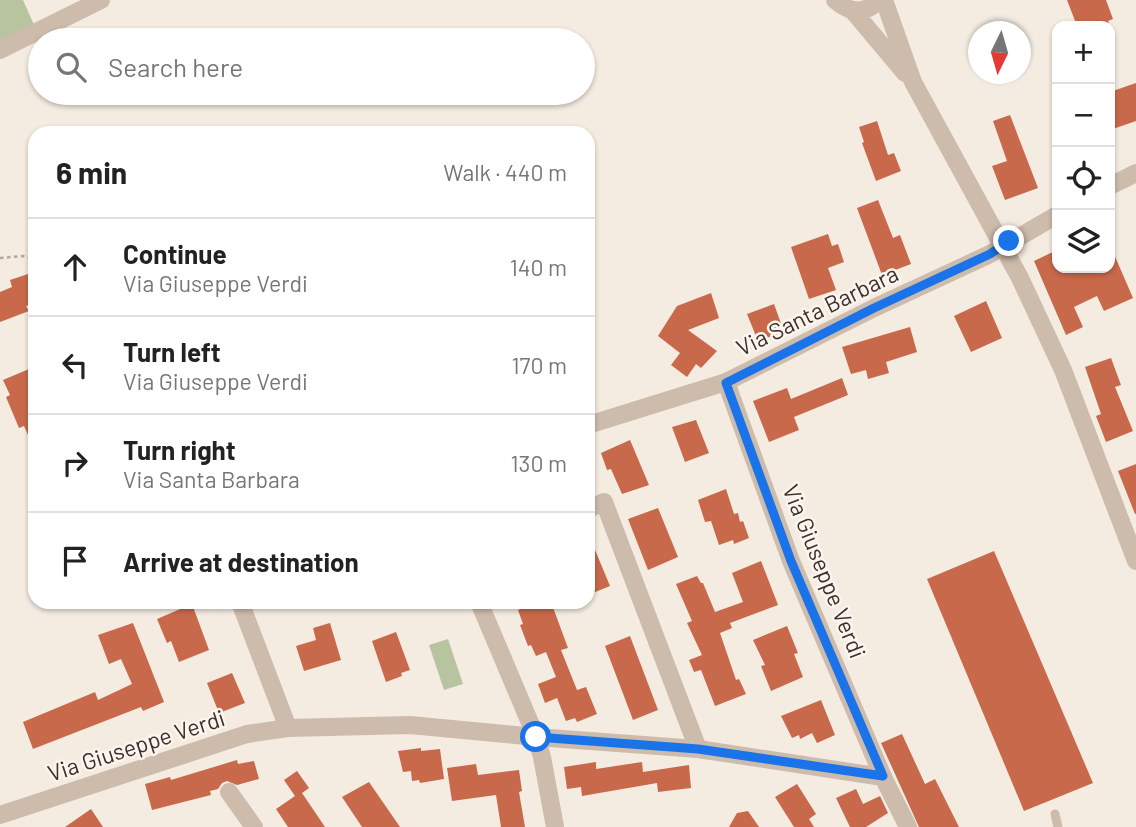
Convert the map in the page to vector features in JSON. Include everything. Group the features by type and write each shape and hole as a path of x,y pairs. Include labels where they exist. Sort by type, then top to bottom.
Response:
{"street":[{"path":"44,28 101,0"},
{"path":"835,0 853,11 913,82"},
{"path":"853,11 870,8 881,0 913,82 1020,278 1063,370 1136,561"},
{"path":"0,50 28,36"},
{"path":"1115,184 1136,173"},
{"name":"Via Santa Barbara","path":"595,423 726,383 874,308 990,254 1052,218"},
{"name":"Via Giuseppe Verdi","path":"726,383 791,561 883,776 908,827"},
{"path":"595,506 604,502 698,749"},
{"path":"243,609 288,728"},
{"path":"482,609 536,737 555,827"},
{"name":"Via Giuseppe Verdi","path":"0,815 247,734 288,728 410,725 754,753 883,776"},
{"path":"229,792 254,827"}],"lane":[{"path":"1055,814 1058,827"}],"path":[{"path":"0,258 28,258"}],"green space":[{"path":"0,0 23,0 35,27 28,28 0,44"},
{"path":"448,639 463,684 444,690 429,645"}],"building":[{"path":"1067,0 1106,0 1113,19 1108,21 1075,21"},
{"path":"1136,83 1136,121 1115,128 1115,90"},
{"path":"1010,115 1038,188 1005,200 992,166 1007,161 993,121"},
{"path":"877,121 888,155 894,153 901,171 876,181 859,127"},
{"path":"878,200 893,238 900,235 911,264 882,275 857,208"},
{"path":"828,234 832,246 838,244 844,262 828,268 836,290 809,299 791,247"},
{"path":"1052,252 1052,273 1115,273 1115,257 1133,298 1104,311 1097,296 1074,307 1083,327 1066,335 1034,261"},
{"path":"28,274 28,311 0,322 0,292 12,287 10,280"},
{"path":"711,293 719,318 688,330 717,351 701,368 696,364 687,377 671,365 680,353 658,336 677,306"},
{"path":"986,301 1002,338 971,352 954,316"},
{"path":"774,304 784,332 758,341 747,314"},
{"path":"910,327 917,352 886,362 889,373 868,379 866,370 851,374 842,347"},
{"path":"1111,358 1121,385 1115,387 1133,431 1106,442 1096,416 1101,414 1085,367"},
{"path":"28,369 28,435 24,426 19,428 6,397 10,395 3,380"},
{"path":"842,378 848,395 794,417 799,430 769,442 753,401 787,388 791,399"},
{"path":"696,420 709,453 685,462 672,427"},
{"path":"630,440 649,485 622,494 611,469 607,470 601,453"},
{"path":"1136,464 1136,514 1135,514 1118,471"},
{"path":"726,489 734,514 738,513 740,522 743,521 749,538 734,544 733,540 719,545 711,521 705,522 698,500"},
{"path":"658,508 678,557 648,570 628,519"},
{"path":"595,550 610,586 595,592"},
{"path":"994,551 1093,783 1024,811 927,579"},
{"path":"761,561 778,605 730,623 732,628 720,633 736,680 739,679 746,694 715,706 701,670 694,672 689,660 702,655 687,623 692,621 676,584 697,576 703,583 715,612 743,602 732,573"},
{"path":"180,609 194,609 209,650 179,662 171,641 167,643 157,619"},
{"path":"554,609 568,648 561,650 577,690 586,687 597,714 577,722 575,718 566,721 557,698 545,703 538,684 556,677 546,652 536,656 531,645 528,646 518,610"},
{"path":"133,623 164,702 143,711 141,707 33,749 23,722 95,692 98,700 132,684 121,659 109,664 98,635"},
{"path":"330,623 341,660 304,671 296,646 316,640 313,628"},
{"path":"787,626 798,653 794,654 803,677 771,691 761,666 765,665 753,640"},
{"path":"396,632 410,670 386,682 372,641"},
{"path":"630,636 658,710 633,720 605,646"},
{"path":"232,673 245,703 219,713 207,683"},
{"path":"821,700 835,735 817,743 812,733 800,739 799,735 792,738 781,716"},
{"path":"902,734 925,784 935,779 959,827 919,827 881,743"},
{"path":"421,748 421,751 440,749 444,779 420,783 419,780 412,781 411,771 403,772 398,751"},
{"path":"237,760 238,764 254,761 259,779 237,785 227,781 218,789 210,791 211,795 152,810 145,784 170,777 171,780"},
{"path":"596,762 596,769 642,762 643,772 689,765 691,788 658,792 657,783 582,796 581,787 567,789 564,767"},
{"path":"476,764 478,775 519,770 522,791 519,792 525,827 501,827 496,795 452,801 447,768"},
{"path":"297,771 309,788 302,793 325,827 288,827 276,809 295,796 284,780"},
{"path":"369,782 400,827 362,827 342,797"},
{"path":"797,784 816,814 809,819 814,827 794,827 775,797"},
{"path":"856,789 863,804 880,796 888,813 866,827 850,827 836,798"},
{"path":"91,809 103,827 65,827"},
{"path":"748,811 759,827 729,827 737,813"}],"route":[{"path":"536,737 698,749 883,776 791,561 726,383 874,308 990,254 1009,241"}]}
